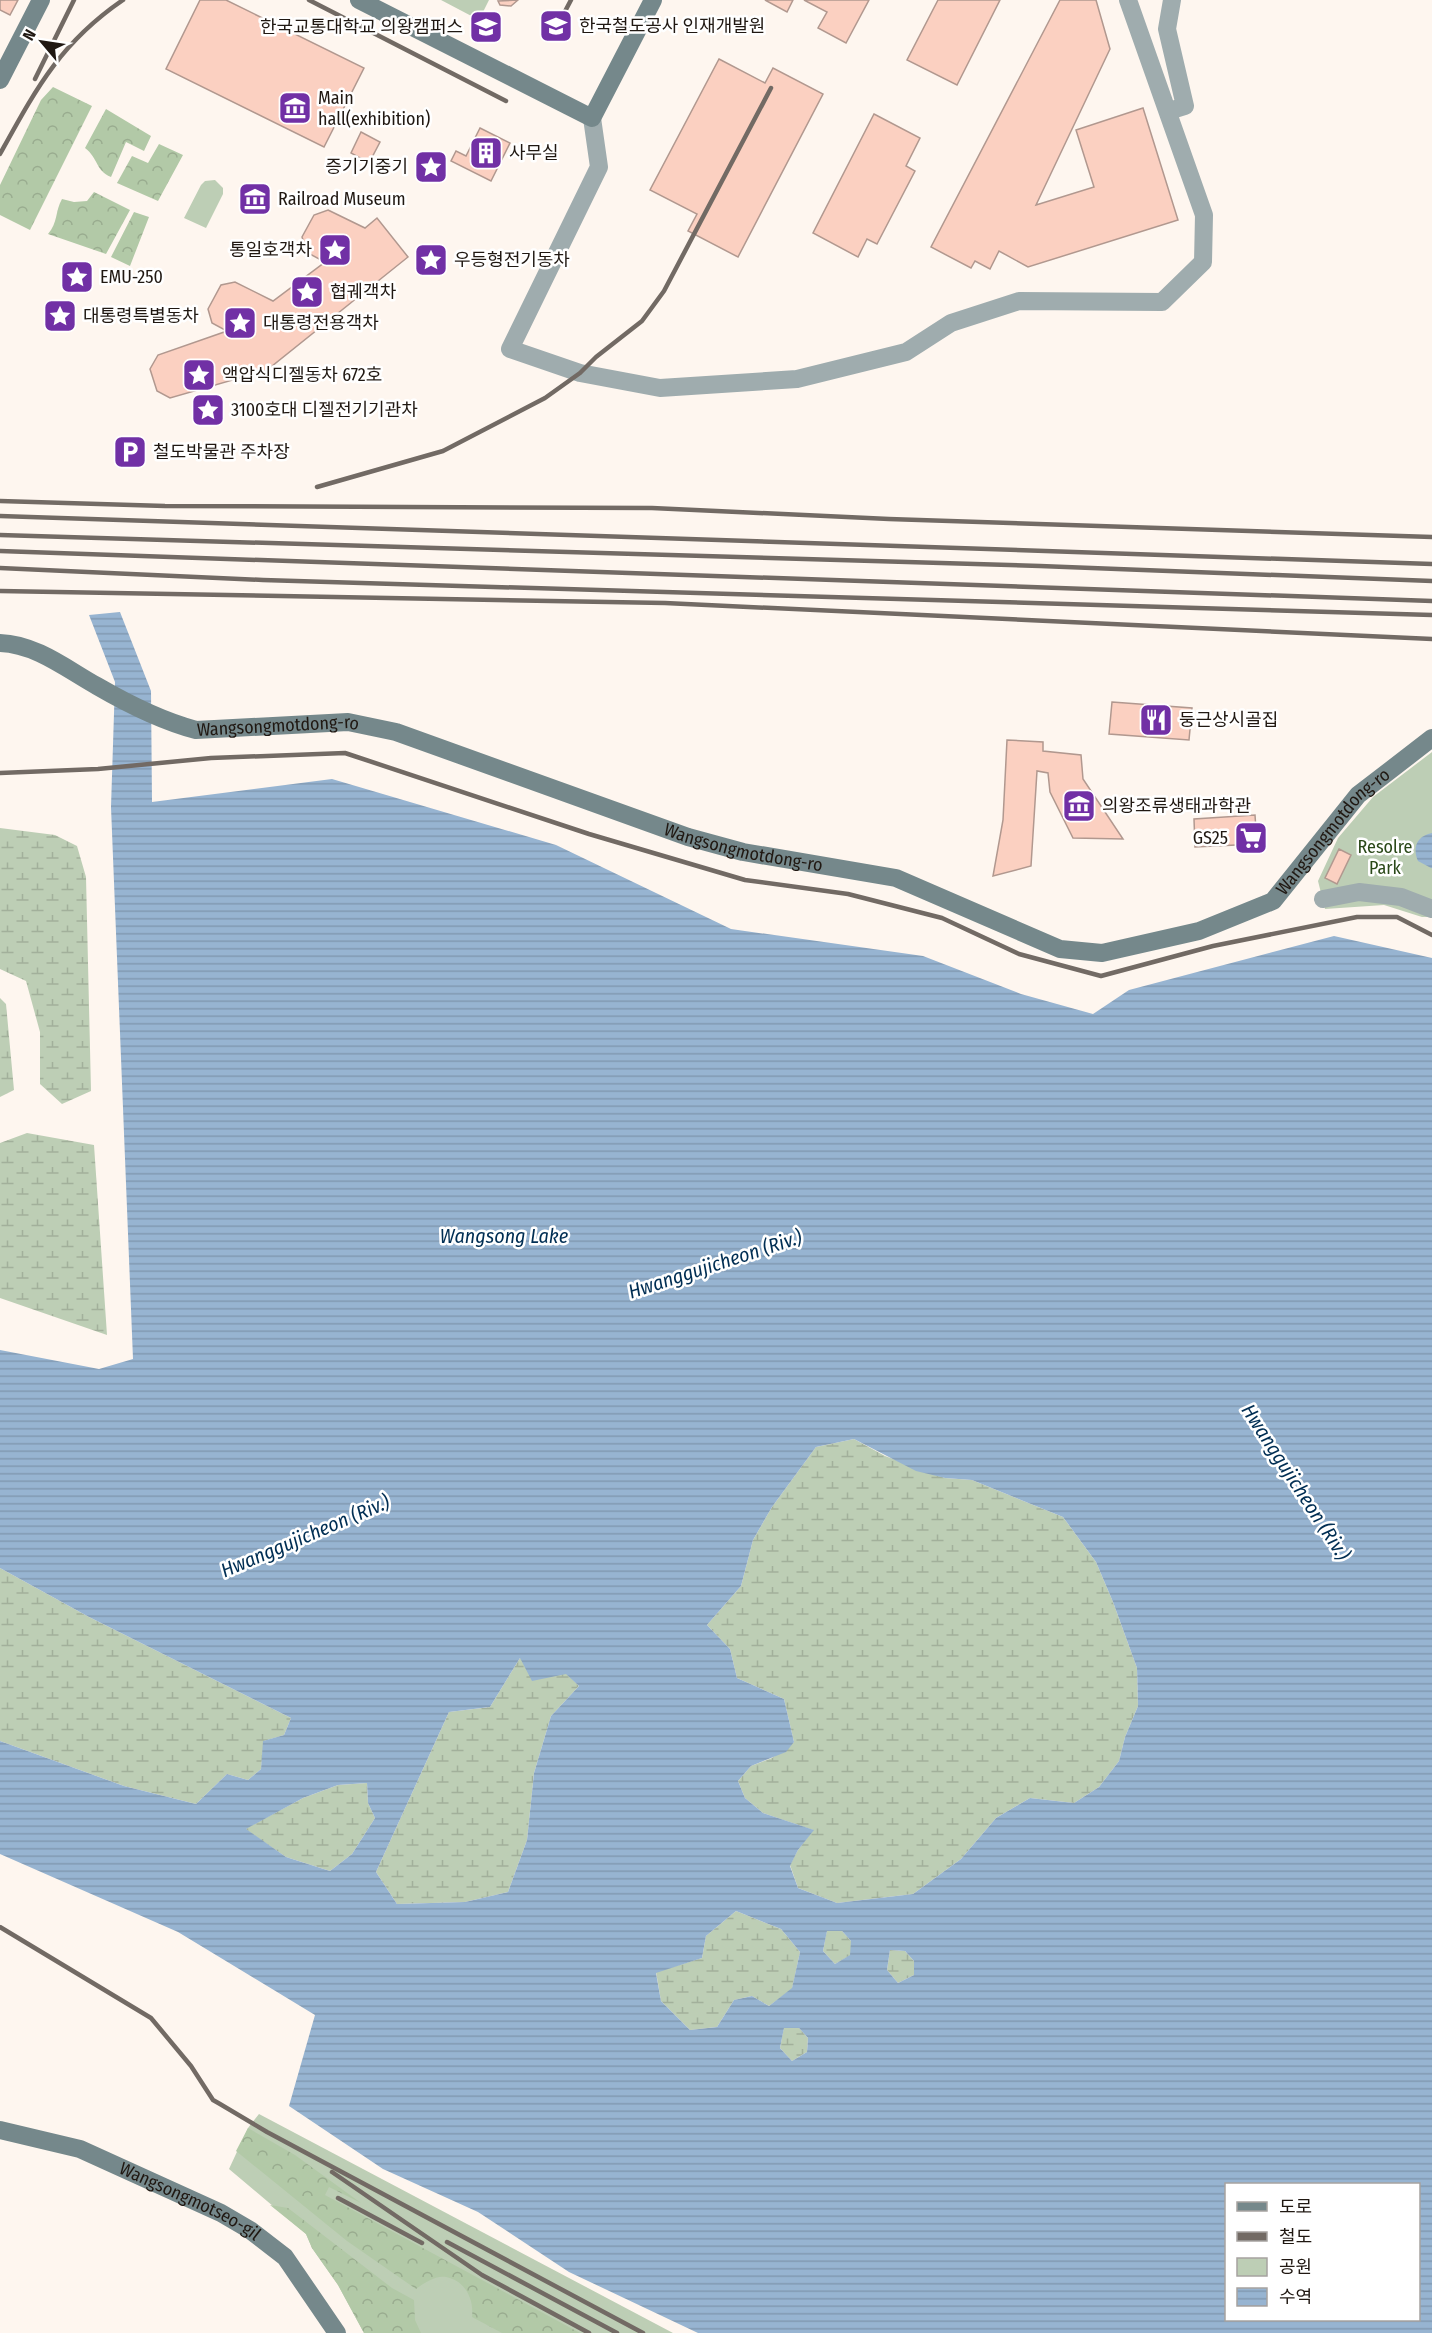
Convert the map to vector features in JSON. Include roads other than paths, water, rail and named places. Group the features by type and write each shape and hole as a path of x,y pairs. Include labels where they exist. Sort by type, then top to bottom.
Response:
{"street":[{"path":"0,80 41,0"},
{"path":"359,0 592,118"},
{"path":"653,0 592,118 599,166 510,350 580,373 660,388 797,379 906,352 951,323 1020,301 1162,302 1203,262 1204,215 1177,109 1167,29 1172,0"},
{"path":"1128,0 1177,109"},
{"name":"Wangsongmotdong-ro","path":"0,643 33,651 156,716 196,730 348,723 396,732 688,837 743,852 896,879 1060,949 1102,953 1199,931 1273,901 1358,795 1425,741 1432,738"},
{"name":"Wangsongmotdong-ro","path":"1323,899 1359,892 1401,897 1432,909"},
{"name":"Wangsongmotseo-gil","path":"0,2130 80,2149 221,2213 250,2230 285,2257 337,2333"}],"water":[{"name":"Wangsong Lake","path":"120,612 151,691 152,802 332,779 556,845 731,929 923,956 1021,994 1093,1014 1129,990 1334,936 1432,958 1432,2333 698,2333 569,2272 478,2212 383,2169 289,2106 315,2015 178,1932 0,1854 0,1741 124,1786 196,1804 227,1774 248,1780 261,1769 263,1741 284,1735 291,1718 89,1617 0,1568 0,1350 99,1369 133,1359 111,807 115,682 89,615","holes":["854,1439 916,1471 945,1478 972,1480 1063,1517 1096,1562 1137,1668 1138,1706 1125,1737 1119,1761 1099,1787 1074,1803 1030,1798 996,1818 961,1859 913,1894 837,1903 798,1888 790,1866 798,1850 814,1830 763,1813 745,1798 738,1781 751,1766 786,1752 794,1742 784,1699 737,1678 730,1649 707,1625 741,1586 753,1540 772,1507 816,1447","520,1658 532,1681 566,1674 579,1686 551,1716 534,1773 527,1840 508,1892 465,1902 397,1904 376,1872 449,1712 490,1707","367,1783 368,1803 375,1818 352,1854 330,1871 286,1857 246,1829 303,1798 338,1785","736,1911 781,1929 800,1952 792,1988 769,2006 752,1996 734,2000 717,2027 690,2030 661,2001 656,1973 702,1958 706,1936","827,1931 842,1931 851,1941 850,1955 835,1964 823,1951","890,1950 905,1951 914,1961 914,1975 898,1983 887,1970","784,2028 799,2028 808,2038 807,2052 792,2061 780,2048"]},
{"path":"1432,833 1431,868 1418,861 1416,847 1419,839"}],"railway":[{"path":"35,79 74,0"},
{"path":"0,154 38,88 66,50 101,16 123,0"},
{"path":"309,0 506,101"},
{"path":"561,19 571,0"},
{"path":"317,487 443,451 545,398 580,373 596,357 642,321 664,291 771,88"},
{"path":"0,501 165,506 652,508 889,519 1432,537"},
{"path":"0,516 1432,564"},
{"path":"0,535 1040,566 1432,581"},
{"path":"0,551 1432,601"},
{"path":"0,568 263,580 1432,615"},
{"path":"0,591 665,603 1432,639"},
{"path":"0,773 98,769 211,758 345,753 589,834 745,880 848,894 942,918 1019,954 1101,976 1213,946 1357,917 1397,917 1432,935"},
{"path":"0,1927 151,2018 191,2066 213,2100 267,2132 643,2333"},
{"path":"332,2172 482,2275 589,2333"},
{"path":"338,2198 422,2243"},
{"path":"447,2242 617,2333"}],"place":[{"name":"한국철도공사 인재개발원","path":"556,26"},
{"name":"한국교통대학교 의왕캠퍼스","path":"486,27"},
{"name":"Main hall(exhibition)","path":"295,108"},
{"name":"사무실","path":"486,153"},
{"name":"증기기중기","path":"431,167"},
{"name":"Railroad Museum","path":"255,199"},
{"name":"통일호객차","path":"335,250"},
{"name":"우등형전기동차","path":"431,260"},
{"name":"EMU-250","path":"77,277"},
{"name":"협궤객차","path":"307,292"},
{"name":"대통령특별동차","path":"60,316"},
{"name":"대통령전용객차","path":"240,323"},
{"name":"액압식디젤동차 672호","path":"199,375"},
{"name":"3100호대 디젤전기기관차","path":"208,410"},
{"name":"철도박물관 주차장","path":"130,452"},
{"name":"둥근상시골집","path":"1156,720"},
{"name":"의왕조류생태과학관","path":"1079,806"},
{"name":"GS25","path":"1251,838"}],"park label":[{"name":"Resolre Park","path":"1385,857"}],"water label":[{"name":"Hwanggujicheon (Riv.)","path":"715,1264"},
{"name":"Hwanggujicheon (Riv.)","path":"1296,1482"},
{"name":"Hwanggujicheon (Riv.)","path":"305,1536"}]}
